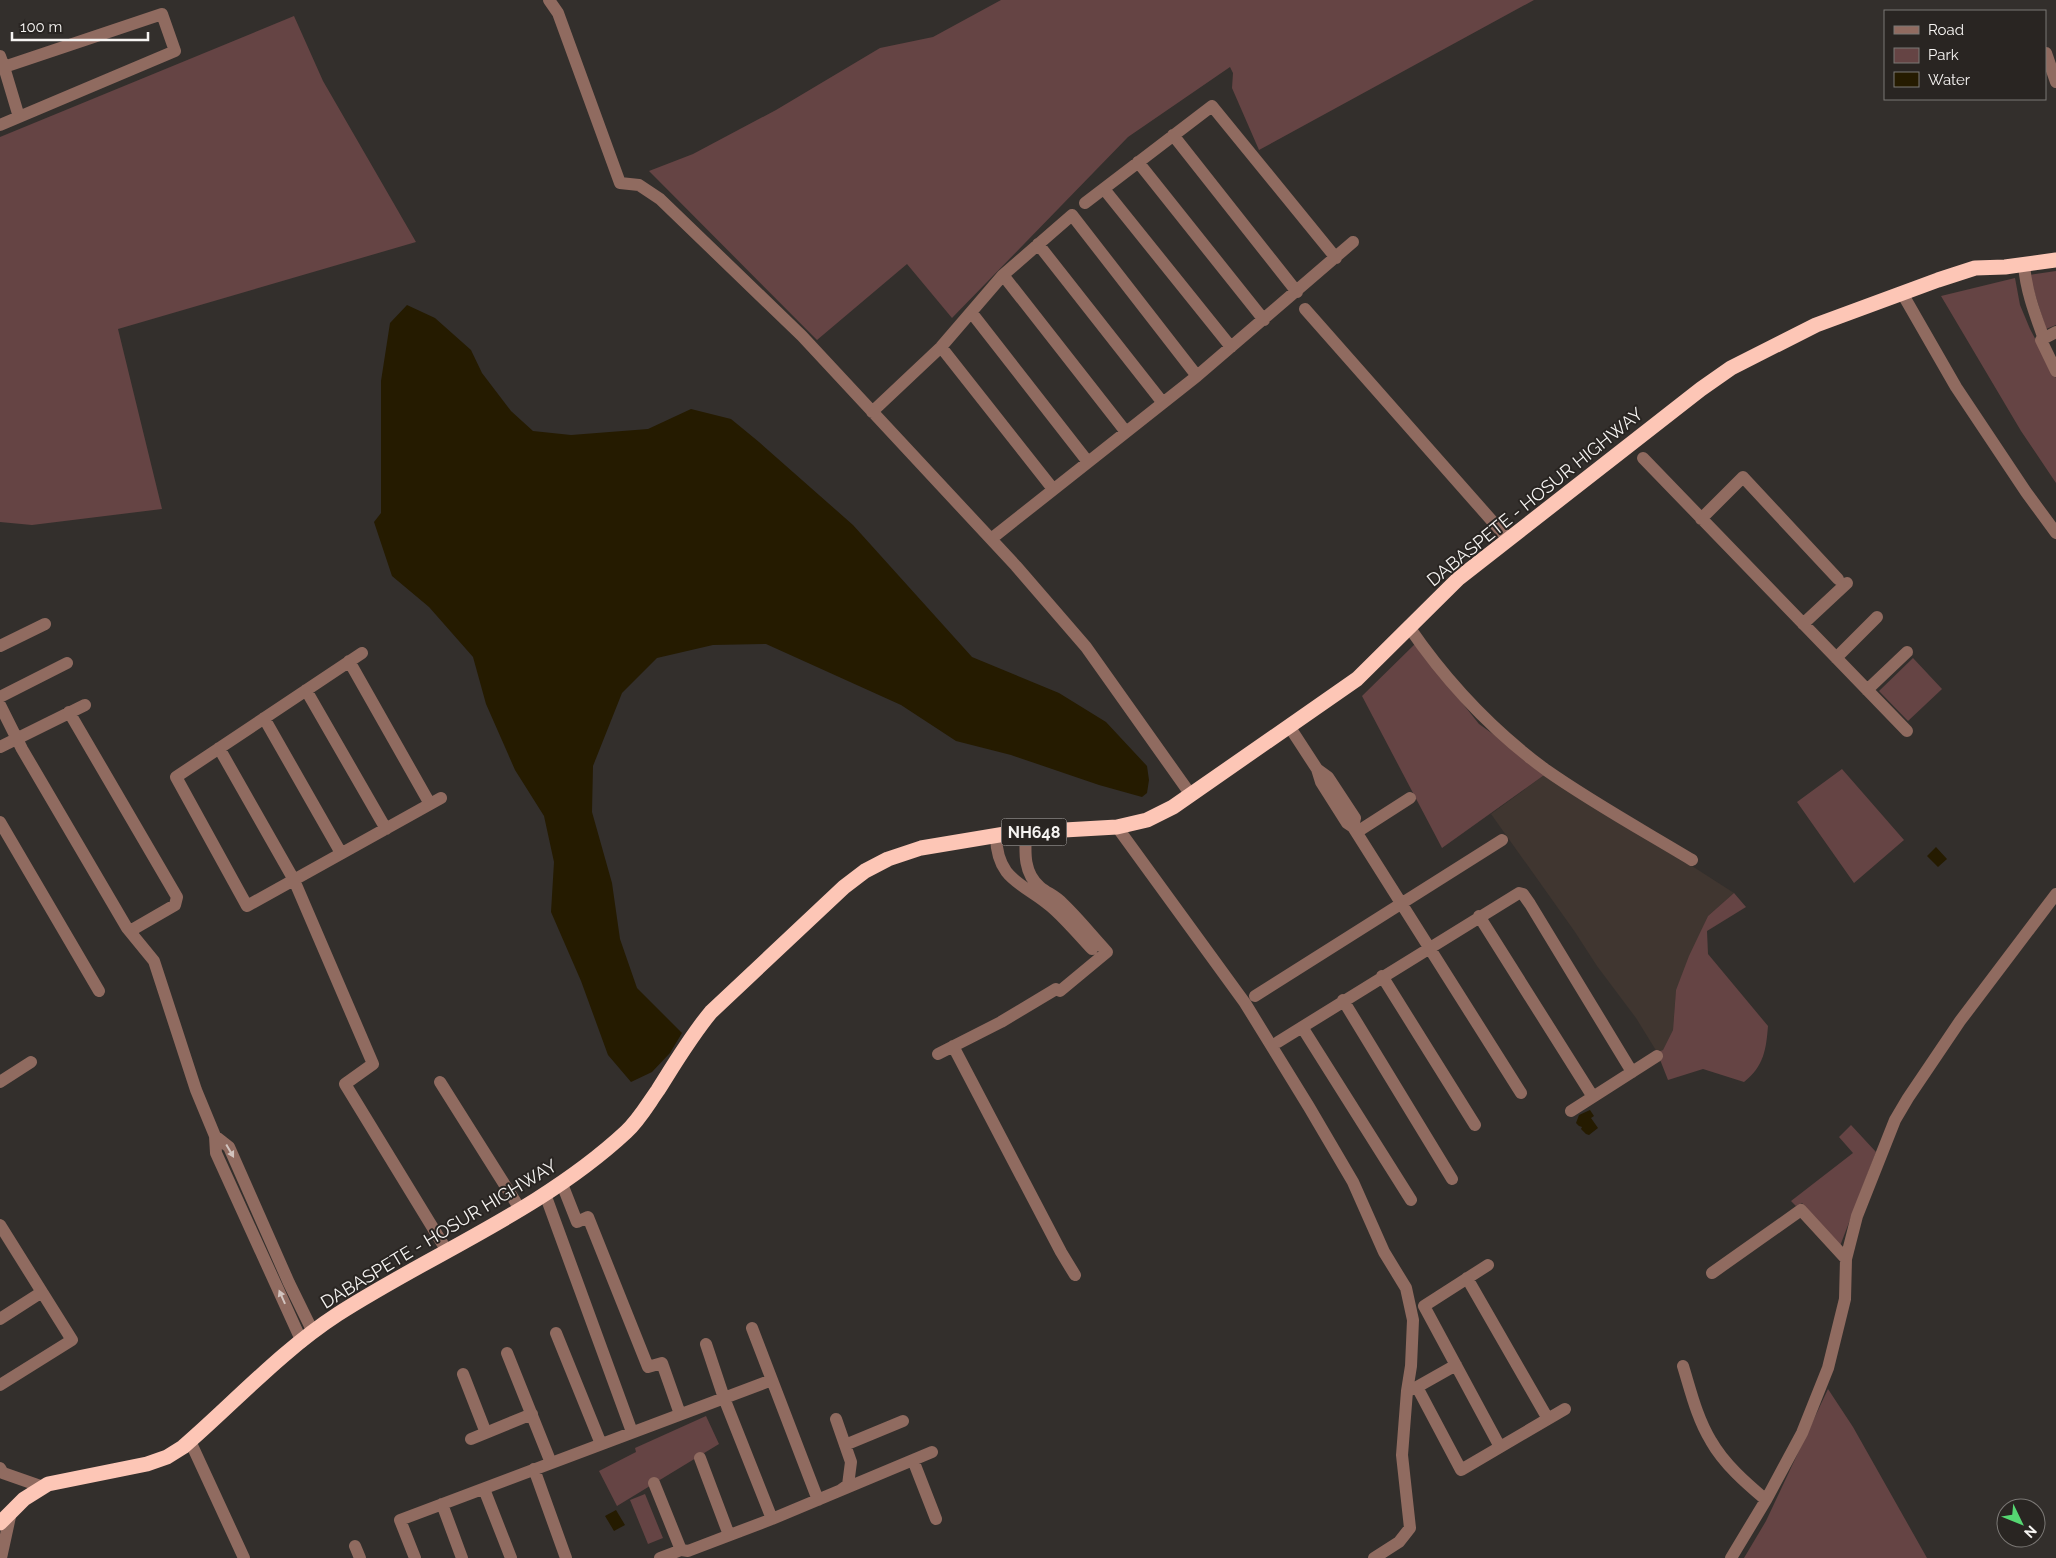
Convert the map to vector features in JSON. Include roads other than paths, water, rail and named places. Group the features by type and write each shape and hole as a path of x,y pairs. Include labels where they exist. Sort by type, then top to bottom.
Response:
{"highway":[{"name":"DABASPETE - HOSUR HIGHWAY","path":"5,1518 24,1499 43,1487 65,1480 147,1464 167,1457 190,1441 308,1337 363,1298 520,1210 562,1184 606,1150 628,1130 644,1110 698,1028 711,1012 844,887 865,871 888,859 921,848 1026,832 1117,827 1147,820 1173,807 1357,679 1459,578 1700,389 1731,368 1816,325 1975,268 2024,265 2056,260"}],"street":[{"path":"549,0 558,13 620,183 640,185 660,199 802,336 991,538 1086,647 1191,795"},
{"path":"0,125 20,117 175,51 162,14 2,61 20,117"},
{"path":"2046,53 2056,82"},
{"path":"1085,203 1212,106 1336,258"},
{"path":"1173,135 1297,292"},
{"path":"1138,162 1264,320"},
{"path":"1104,189 1232,347"},
{"path":"872,412 940,347 1003,275 1072,215 1198,376"},
{"path":"991,538 1198,376 1353,242"},
{"path":"1038,244 1163,403"},
{"path":"2024,265 2025,280 2031,305 2044,339"},
{"path":"1003,275 1126,432"},
{"path":"1902,293 1956,387 2026,492 2056,533"},
{"path":"1304,309 1508,540"},
{"path":"971,312 1088,462"},
{"path":"2056,332 2041,340 2056,371"},
{"path":"940,347 1053,488"},
{"path":"1643,458 1907,731"},
{"path":"1701,519 1744,477 1842,581 1803,624"},
{"path":"1836,658 1878,618"},
{"path":"0,646 45,624"},
{"path":"1409,627 1423,647 1474,706 1546,770 1692,860"},
{"path":"1867,690 1907,652"},
{"path":"349,661 436,801 247,906 176,777 349,661 362,653"},
{"path":"0,697 67,664"},
{"path":"306,690 386,829"},
{"path":"0,705 17,739 130,931 156,965 196,1090 216,1136 229,1147 288,1284 308,1337"},
{"path":"0,747 85,705"},
{"path":"69,712 177,897 175,904 130,931"},
{"path":"264,718 341,854"},
{"path":"1289,726 1317,770 1321,782 1347,823 1355,829 1520,1093"},
{"path":"219,748 294,880 373,1064 345,1084 447,1251"},
{"path":"1355,829 1410,798"},
{"path":"0,822 99,991"},
{"path":"1117,827 1245,1003 1353,1182 1384,1252 1406,1288 1413,1320 1412,1389 1402,1455 1410,1528 1399,1542 1374,1558"},
{"path":"938,1054 1001,1022 1056,989 1060,991 1107,952 1061,901 1039,886 1032,878 1024,851 1026,832"},
{"path":"996,836 996,853 1003,868 1012,878 1055,909 1095,952 1055,984 1056,989"},
{"path":"1255,996 1502,840"},
{"path":"1278,1042 1518,893 1523,894 1632,1072"},
{"path":"1732,1558 1802,1433 1828,1368 1845,1299 1846,1258 1856,1216 1895,1120 1960,1021 2056,894"},
{"path":"1479,916 1593,1097"},
{"path":"1382,976 1475,1125"},
{"path":"1343,1000 1452,1179"},
{"path":"1302,1027 1411,1200"},
{"path":"954,1046 1061,1252 1075,1275"},
{"path":"1570,1111 1657,1056"},
{"path":"0,1082 32,1062"},
{"path":"440,1082 520,1210"},
{"path":"562,1184 577,1222 588,1217 648,1367 662,1363 680,1414"},
{"path":"545,1194 632,1432"},
{"path":"1712,1274 1801,1210 1846,1258"},
{"path":"0,1385 72,1340 2,1233"},
{"path":"1488,1265 1424,1306 1500,1447"},
{"path":"1467,1278 1548,1419"},
{"path":"0,1319 42,1292"},
{"path":"752,1328 818,1500"},
{"path":"556,1333 601,1444"},
{"path":"706,1344 724,1398 772,1519"},
{"path":"507,1353 551,1463"},
{"path":"1412,1389 1456,1365"},
{"path":"1683,1366 1697,1413 1711,1442 1738,1475 1766,1500"},
{"path":"463,1374 486,1433"},
{"path":"415,1558 400,1520 772,1380"},
{"path":"1412,1389 1461,1470 1565,1409"},
{"path":"471,1439 532,1414"},
{"path":"836,1419 851,1462 848,1485 837,1493"},
{"path":"845,1445 903,1421"},
{"path":"190,1441 244,1558"},
{"path":"660,1558 682,1550 688,1551 772,1519 932,1452"},
{"path":"700,1458 729,1535"},
{"path":"913,1460 936,1519"},
{"path":"0,1468 3,1473 43,1487"},
{"path":"534,1469 566,1558"},
{"path":"654,1483 682,1550"},
{"path":"484,1489 511,1558"},
{"path":"442,1504 462,1558"},
{"path":"1,1558 5,1518"}],"water":[{"path":"407,305 435,318 471,350 482,373 511,411 533,431 571,435 648,429 691,409 731,419 853,525 972,657 1059,693 1106,722 1147,766 1149,780 1147,793 1142,797 1099,785 1011,755 956,741 901,705 766,644 713,645 657,658 622,693 593,766 592,812 612,883 620,939 637,988 682,1033 670,1053 652,1072 631,1082 608,1055 581,981 551,912 554,862 544,816 515,770 486,704 473,657 429,607 392,576 374,522 381,513 381,381 390,323"},
{"path":"1936,847 1947,859 1938,867 1927,856"},
{"path":"1590,1110 1594,1116 1591,1118 1598,1128 1589,1135 1576,1123 1579,1115"},
{"path":"616,1510 625,1525 614,1531 605,1516"}]}
